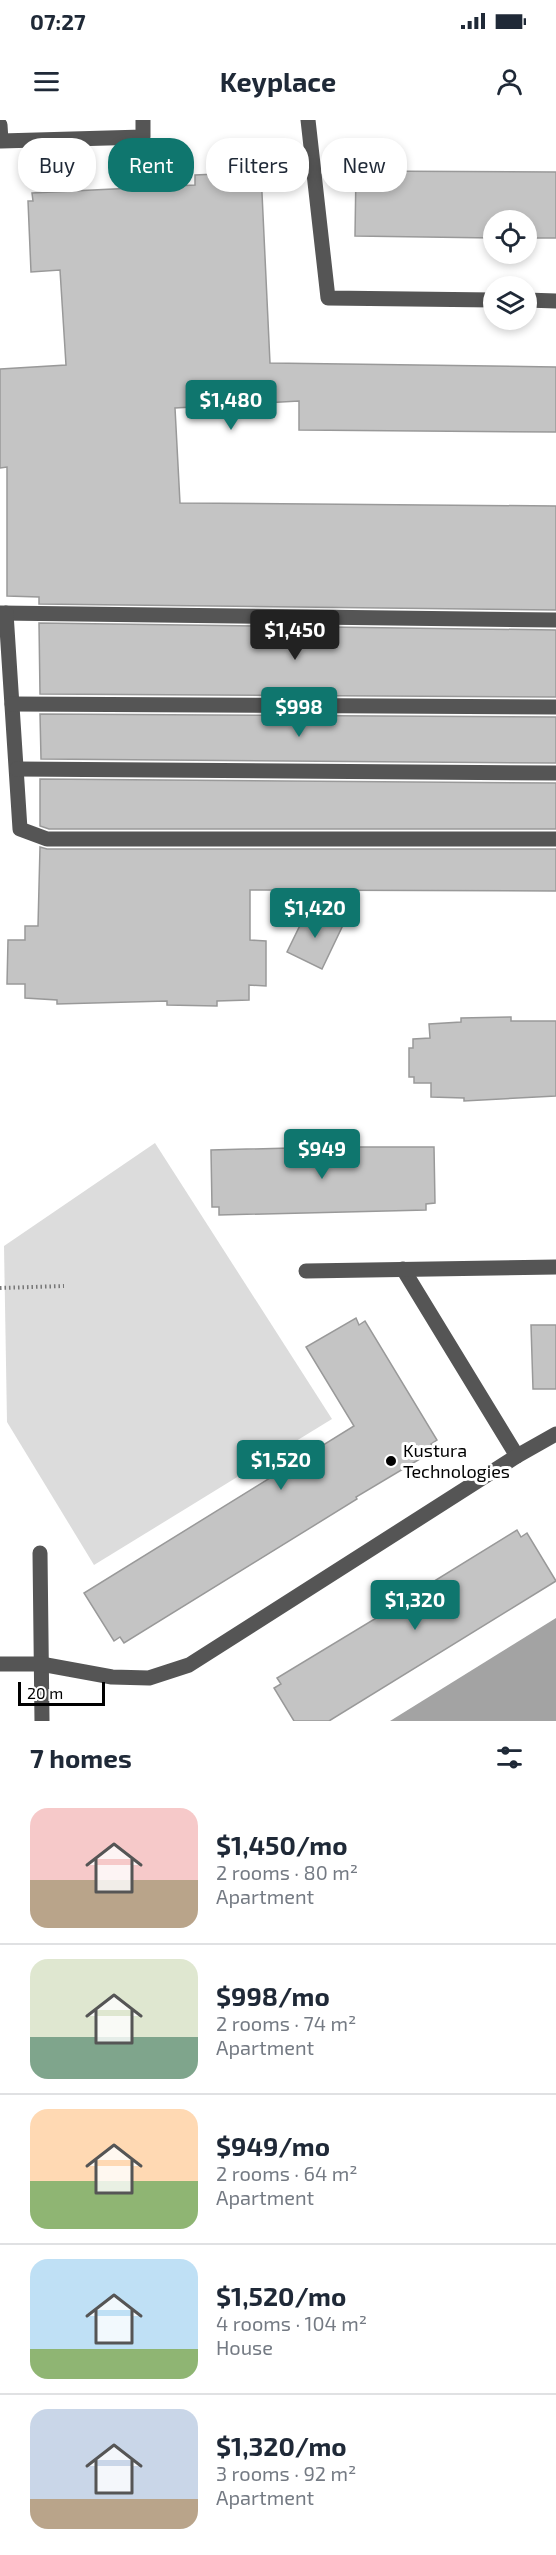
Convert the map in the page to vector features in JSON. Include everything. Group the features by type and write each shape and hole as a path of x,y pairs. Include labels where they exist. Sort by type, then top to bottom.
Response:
{"lane":[{"path":"1,141 143,137 143,120"},
{"path":"309,120 328,298 483,300"},
{"path":"0,125 0,146"},
{"path":"537,300 556,301"},
{"path":"556,620 3,613 12,704 20,829 47,839 556,839"},
{"path":"12,704 556,707"},
{"path":"17,769 556,773"},
{"path":"306,1271 556,1267"},
{"path":"403,1269 517,1456"},
{"path":"0,1664 41,1664 112,1677 149,1678 189,1665 517,1456 556,1434"},
{"path":"39,1553 42,1721"}],"path":[{"path":"0,1288 64,1286"}],"shaded area":[{"path":"155,1143 332,1419 94,1565 7,1422 4,1246"},
{"path":"556,1618 556,1721 390,1721"}],"building":[{"path":"407,171 556,172 556,238 537,238 537,210 483,210 483,238 355,236 356,192 407,192"},
{"path":"206,174 206,192 262,192 270,363 556,367 556,432 299,430 299,401 175,408 180,503 556,506 556,610 39,604 39,597 7,596 7,467 0,468 0,369 66,365 60,270 31,272 28,201 33,201 32,193 96,192 96,190 108,189 108,192 194,192 195,175"},
{"path":"39,623 556,630 556,697 40,694"},
{"path":"40,714 556,717 556,763 41,759"},
{"path":"40,779 556,783 556,829 49,829 40,826"},
{"path":"40,847 47,849 556,849 556,891 250,890 250,940 266,941 266,986 249,985 249,1000 217,1001 217,1006 167,1005 167,1001 57,1004 57,1000 25,998 25,984 7,984 8,940 25,940 25,926 38,926"},
{"path":"308,909 343,925 322,969 287,952"},
{"path":"511,1017 511,1021 556,1021 556,1096 464,1101 464,1098 431,1097 431,1083 414,1083 414,1077 409,1077 409,1048 413,1048 413,1039 430,1038 429,1024 461,1022 461,1018"},
{"path":"434,1147 435,1203 426,1204 426,1210 219,1215 219,1207 212,1207 211,1150"},
{"path":"356,1318 359,1325 365,1321 437,1440 431,1444 435,1450 124,1643 120,1637 114,1641 84,1593 354,1426 306,1347"},
{"path":"531,1325 556,1325 556,1389 533,1389"},
{"path":"517,1530 521,1537 527,1533 556,1581 329,1721 294,1721 274,1688 281,1684 277,1678 396,1606 398,1609 434,1589 431,1583"}],"place":[{"name":"Kustura Technologies","path":"391,1461"}]}
